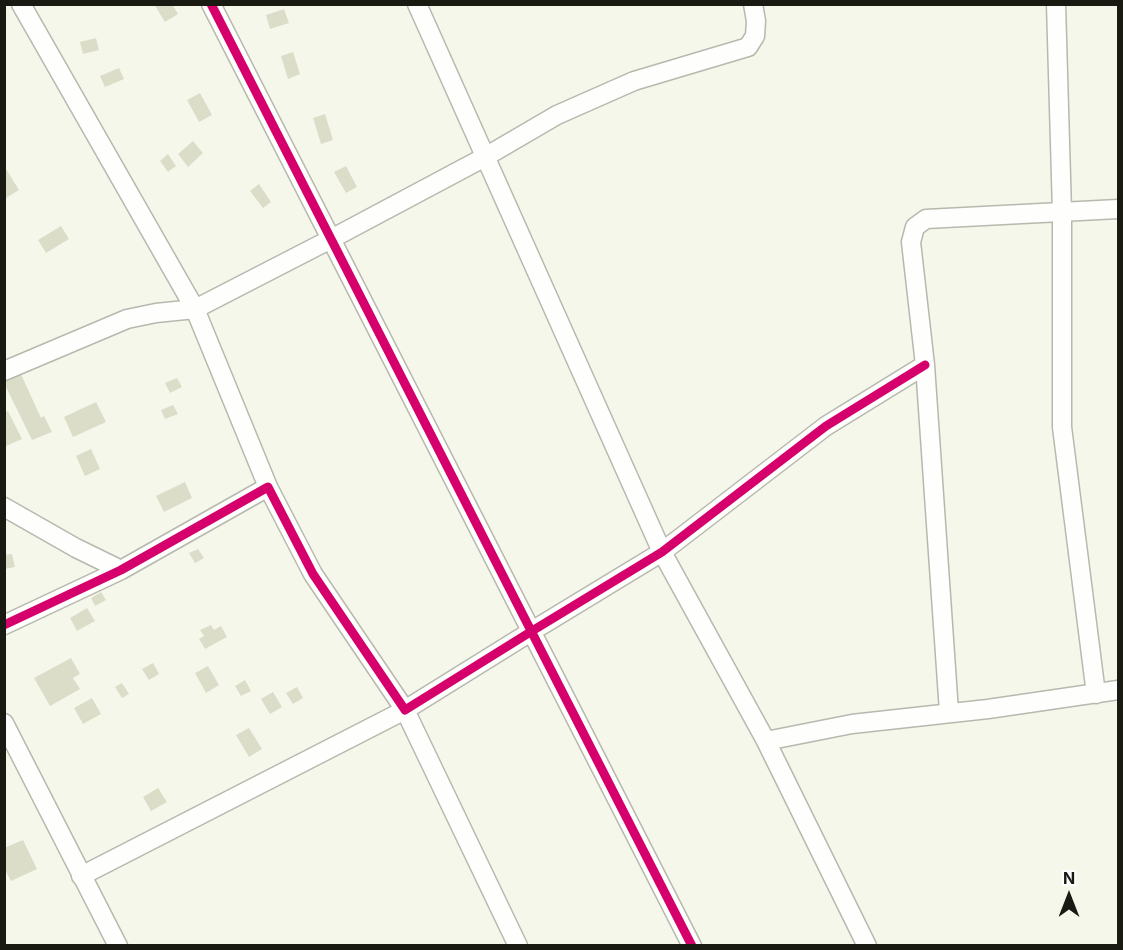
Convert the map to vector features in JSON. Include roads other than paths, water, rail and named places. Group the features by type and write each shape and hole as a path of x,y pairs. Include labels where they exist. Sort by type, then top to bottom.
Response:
{"street":[{"path":"21,4 195,309 268,487 312,574 405,710 518,945"},
{"path":"211,4 692,945"},
{"path":"417,4 662,552 766,741 867,945"},
{"path":"4,371 128,319 156,313 195,309 485,157 557,115 634,81 748,47 755,36 756,21 753,4"},
{"path":"1056,4 1062,212 1062,428 1096,694"},
{"path":"949,712 925,365 911,242 915,227 926,219 1119,209"},
{"path":"81,876 405,710 662,552 826,426 925,365"},
{"path":"4,625 121,570 268,487"},
{"path":"4,507 76,548 121,570"},
{"path":"766,741 852,724 988,709 1119,690"},
{"path":"4,723 118,945"}]}
